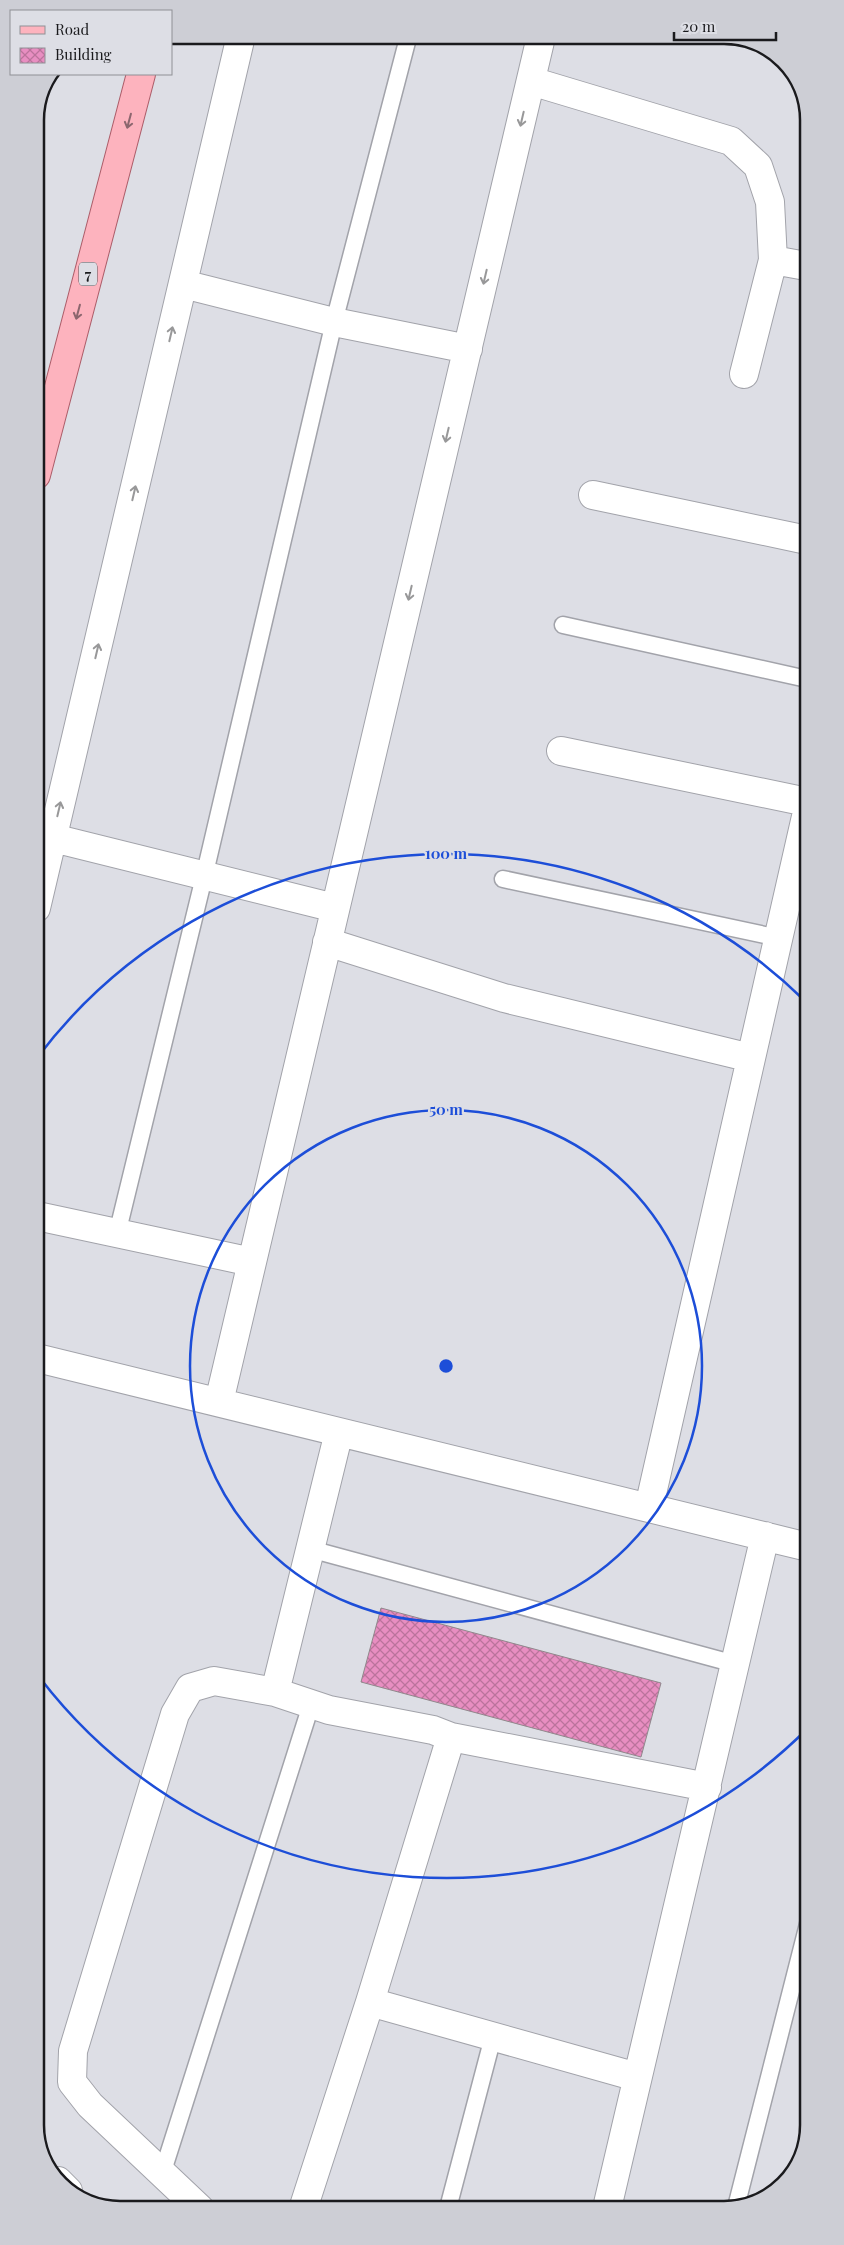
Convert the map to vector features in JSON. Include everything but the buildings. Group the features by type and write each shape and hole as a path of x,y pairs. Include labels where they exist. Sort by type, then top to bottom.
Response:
{"main road":[{"name":"7","path":"44,444 141,75"}],"street":[{"path":"44,873 239,44"},
{"path":"219,1402 539,44"},
{"path":"531,81 731,141 758,166 770,202 773,260 744,374"},
{"path":"773,260 800,265"},
{"path":"183,284 334,322 468,349"},
{"path":"593,495 800,539"},
{"path":"561,751 800,801"},
{"path":"52,838 335,908"},
{"path":"649,1508 800,844"},
{"path":"327,942 504,998 751,1058"},
{"path":"44,1218 252,1262"},
{"path":"44,1360 800,1545"},
{"path":"275,1692 339,1432"},
{"path":"609,2201 765,1536"},
{"path":"191,2201 90,2105 72,2082 73,2051 175,1714 190,1688 214,1680 275,1692 312,1704 433,1730 451,1737 707,1786"},
{"path":"305,2201 370,2002 451,1737"},
{"path":"370,2002 637,2077"}],"lane":[{"path":"117,1234 204,877 334,322 406,44"},
{"path":"564,625 800,677"},
{"path":"503,879 779,938"},
{"path":"310,1549 735,1664"},
{"path":"162,2174 312,1704"},
{"path":"738,2200 800,1955"},
{"path":"450,2201 493,2037"}]}
